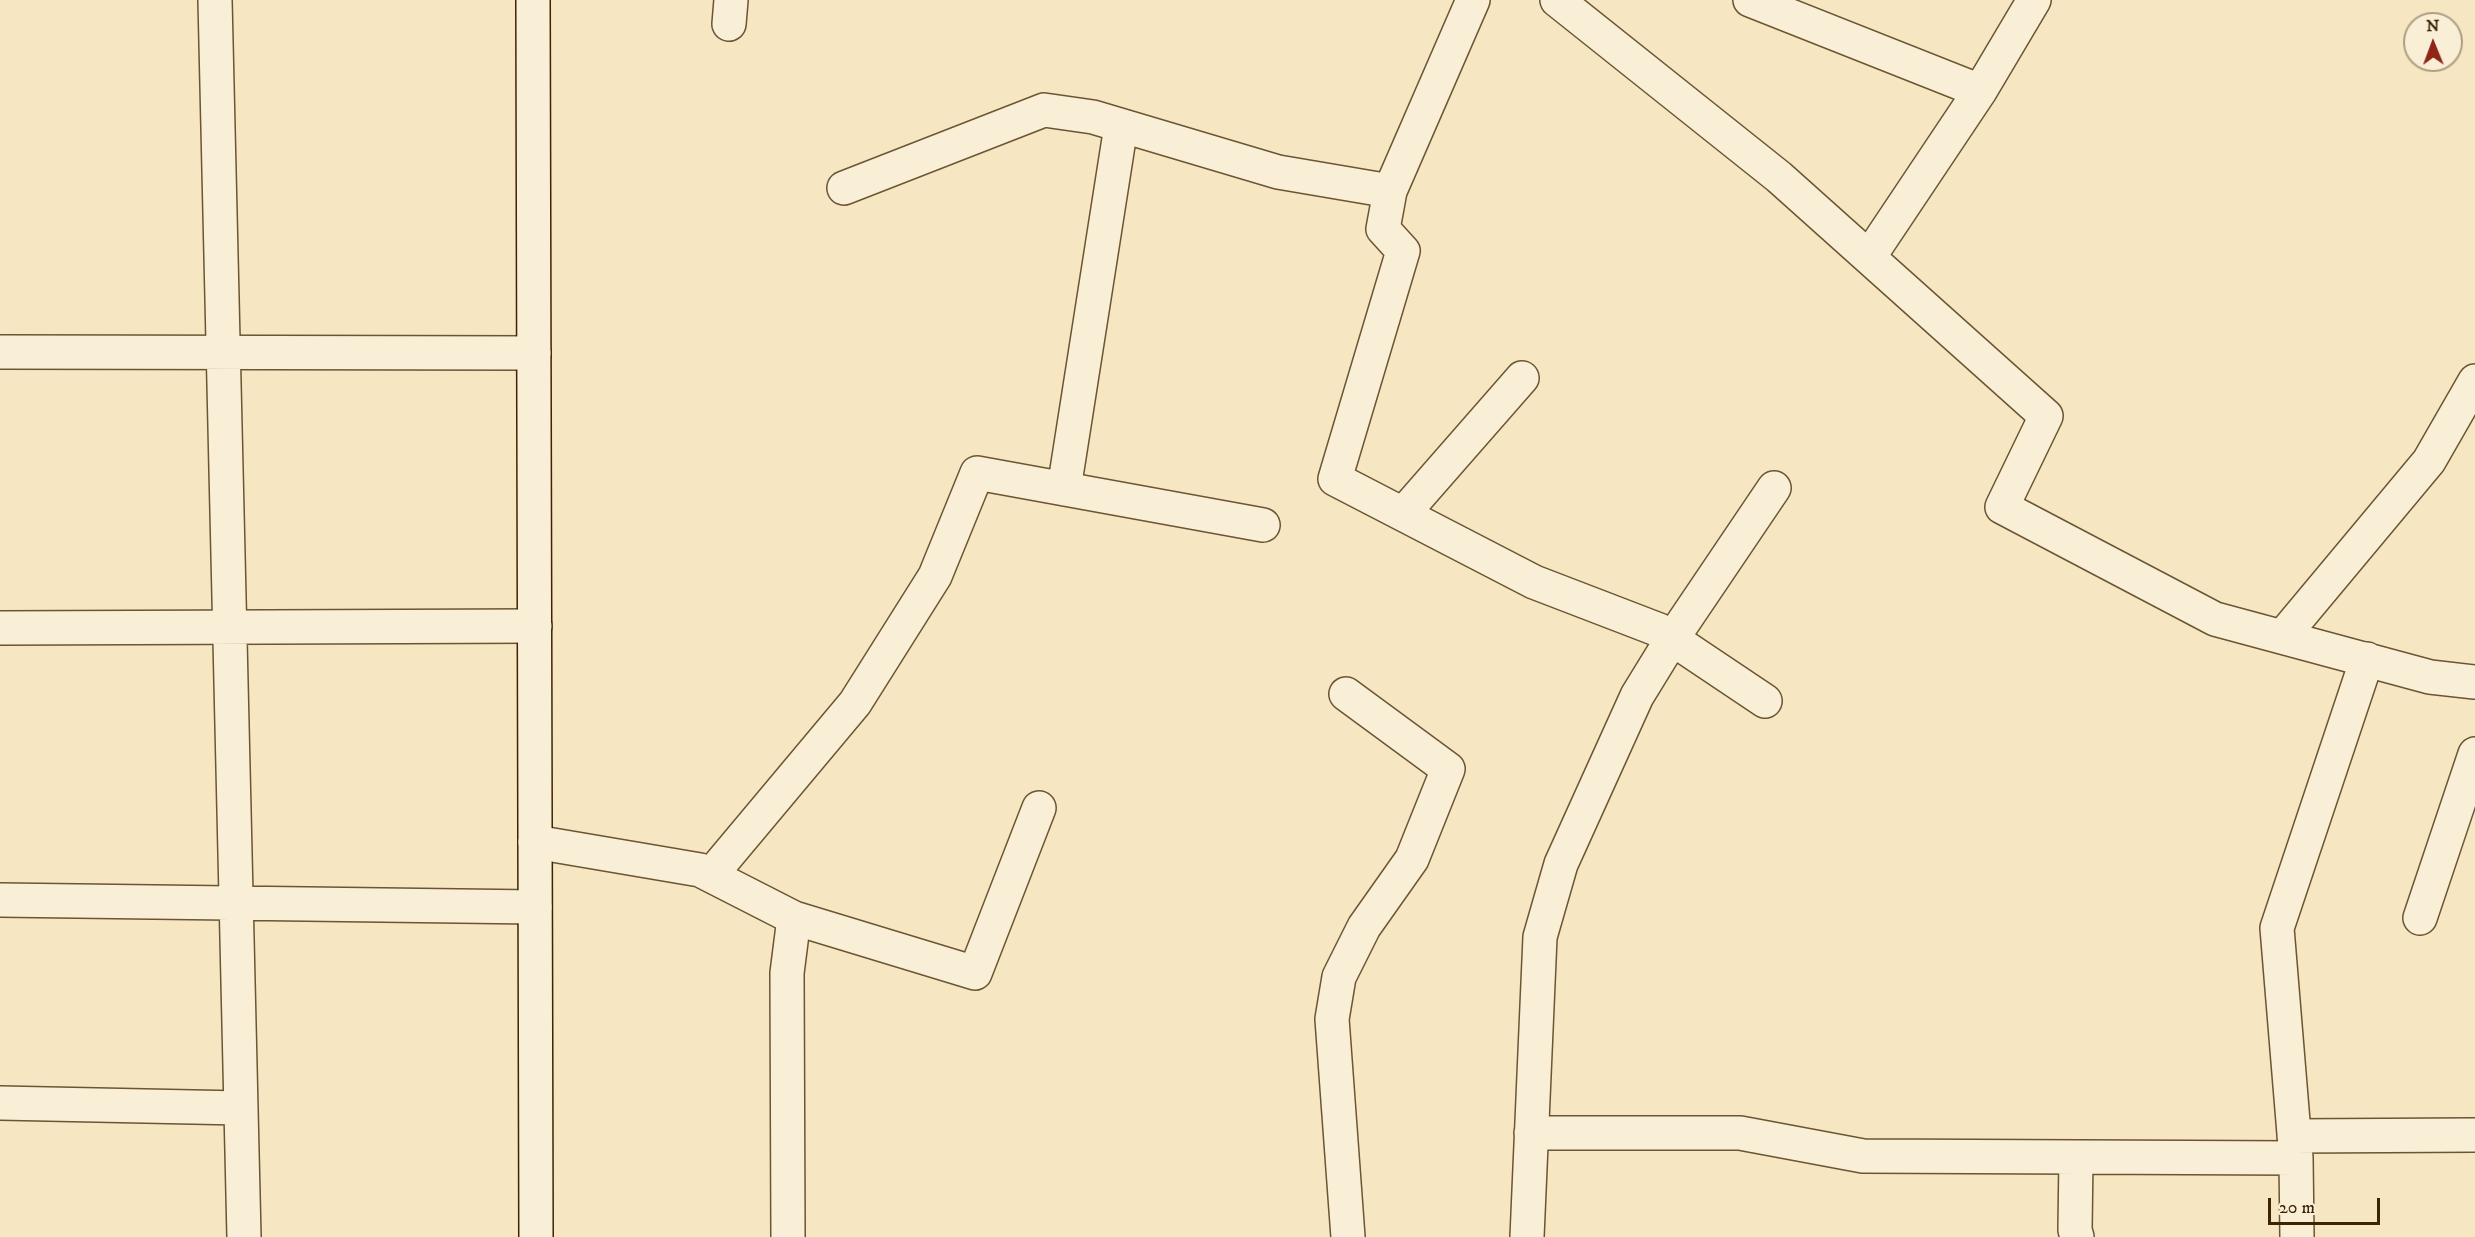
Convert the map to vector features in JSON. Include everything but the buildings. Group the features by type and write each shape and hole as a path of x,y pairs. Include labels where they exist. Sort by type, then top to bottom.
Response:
{"street":[{"path":"215,0 244,1237"},
{"path":"533,0 536,1237"},
{"path":"1473,0 1390,190 1383,229 1403,251 1335,479 1534,582 1659,630 1765,701"},
{"path":"1557,0 1779,177 2046,416 2002,507 2216,619 2430,677 2475,682"},
{"path":"1750,0 1980,91"},
{"path":"1869,257 1980,91 2034,0"},
{"path":"844,188 1044,110 1093,117 1278,172 1390,190"},
{"path":"1064,489 1120,126"},
{"path":"0,352 534,353"},
{"path":"1403,514 1522,378"},
{"path":"2283,636 2429,461 2475,381"},
{"path":"711,875 855,703 935,576 977,473 1263,525"},
{"path":"1527,1237 1540,937 1561,864 1637,696 1672,639 1774,488"},
{"path":"0,628 535,626"},
{"path":"2297,1237 2295,1147 2277,928 2367,659"},
{"path":"1346,694 1448,769 1412,859 1364,927 1339,977 1332,1019 1348,1237"},
{"path":"2420,918 2475,754"},
{"path":"535,842 700,870 794,918 975,974 1039,808"},
{"path":"0,900 535,907"},
{"path":"788,1237 787,973 794,918"},
{"path":"0,1103 241,1108"},
{"path":"1532,1133 1740,1133 1863,1156 2076,1157 2475,1136"},
{"path":"2076,1157 2075,1230 2077,1237"}]}
